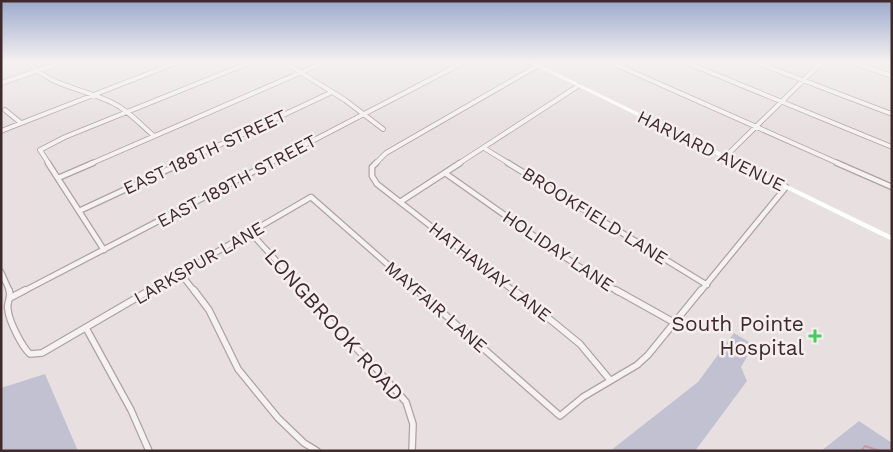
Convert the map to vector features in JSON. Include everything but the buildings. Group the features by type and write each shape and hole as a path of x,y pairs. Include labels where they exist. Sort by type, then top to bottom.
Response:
{"main road":[{"name":"HARVARD AVENUE","path":"572,83 892,239"}],"street":[{"path":"57,83 112,102 128,112 154,136"},
{"path":"1,131 121,83"},
{"path":"104,250 40,150 65,137 199,83"},
{"path":"58,178 277,83"},
{"path":"315,83 383,128"},
{"name":"EAST 189TH STREET","path":"10,298 423,83"},
{"name":"HATHAWAY LANE","path":"507,83 386,153 372,167 372,176 377,184 566,331 580,344 610,380"},
{"path":"657,83 892,187"},
{"path":"737,83 892,147"},
{"path":"724,157 802,83"},
{"path":"810,83 892,114"},
{"path":"400,202 578,86"},
{"name":"EAST 188TH STREET","path":"79,211 330,93"},
{"path":"5,110 21,123"},
{"name":"BROOKFIELD LANE","path":"484,148 707,285"},
{"name":"HOLIDAY LANE","path":"445,173 595,277 635,303 675,323"},
{"path":"610,380 637,365 648,355 786,187"},
{"name":"LARKSPUR LANE","path":"10,298 7,309 24,349 30,354 42,353 311,197"},
{"name":"MAYFAIR LANE","path":"311,197 560,416 583,397 610,380"},
{"name":"LONGBROOK ROAD","path":"250,232 303,289 328,320 374,366 406,402 413,424 412,451"},
{"path":"1,272 11,294 10,298"},
{"path":"180,273 208,310 238,369 278,418 304,443 318,451"},
{"path":"86,328 131,410 149,451"}],"shaded area":[{"path":"734,333 754,345 741,367 747,381 695,451 610,451 698,382"},
{"path":"45,374 78,451 1,451 1,388"},
{"path":"859,421 892,443 892,451 821,451"}],"waterway":[{"path":"861,451 865,446 880,451"}],"place":[{"name":"South Pointe Hospital","path":"815,336"}]}
